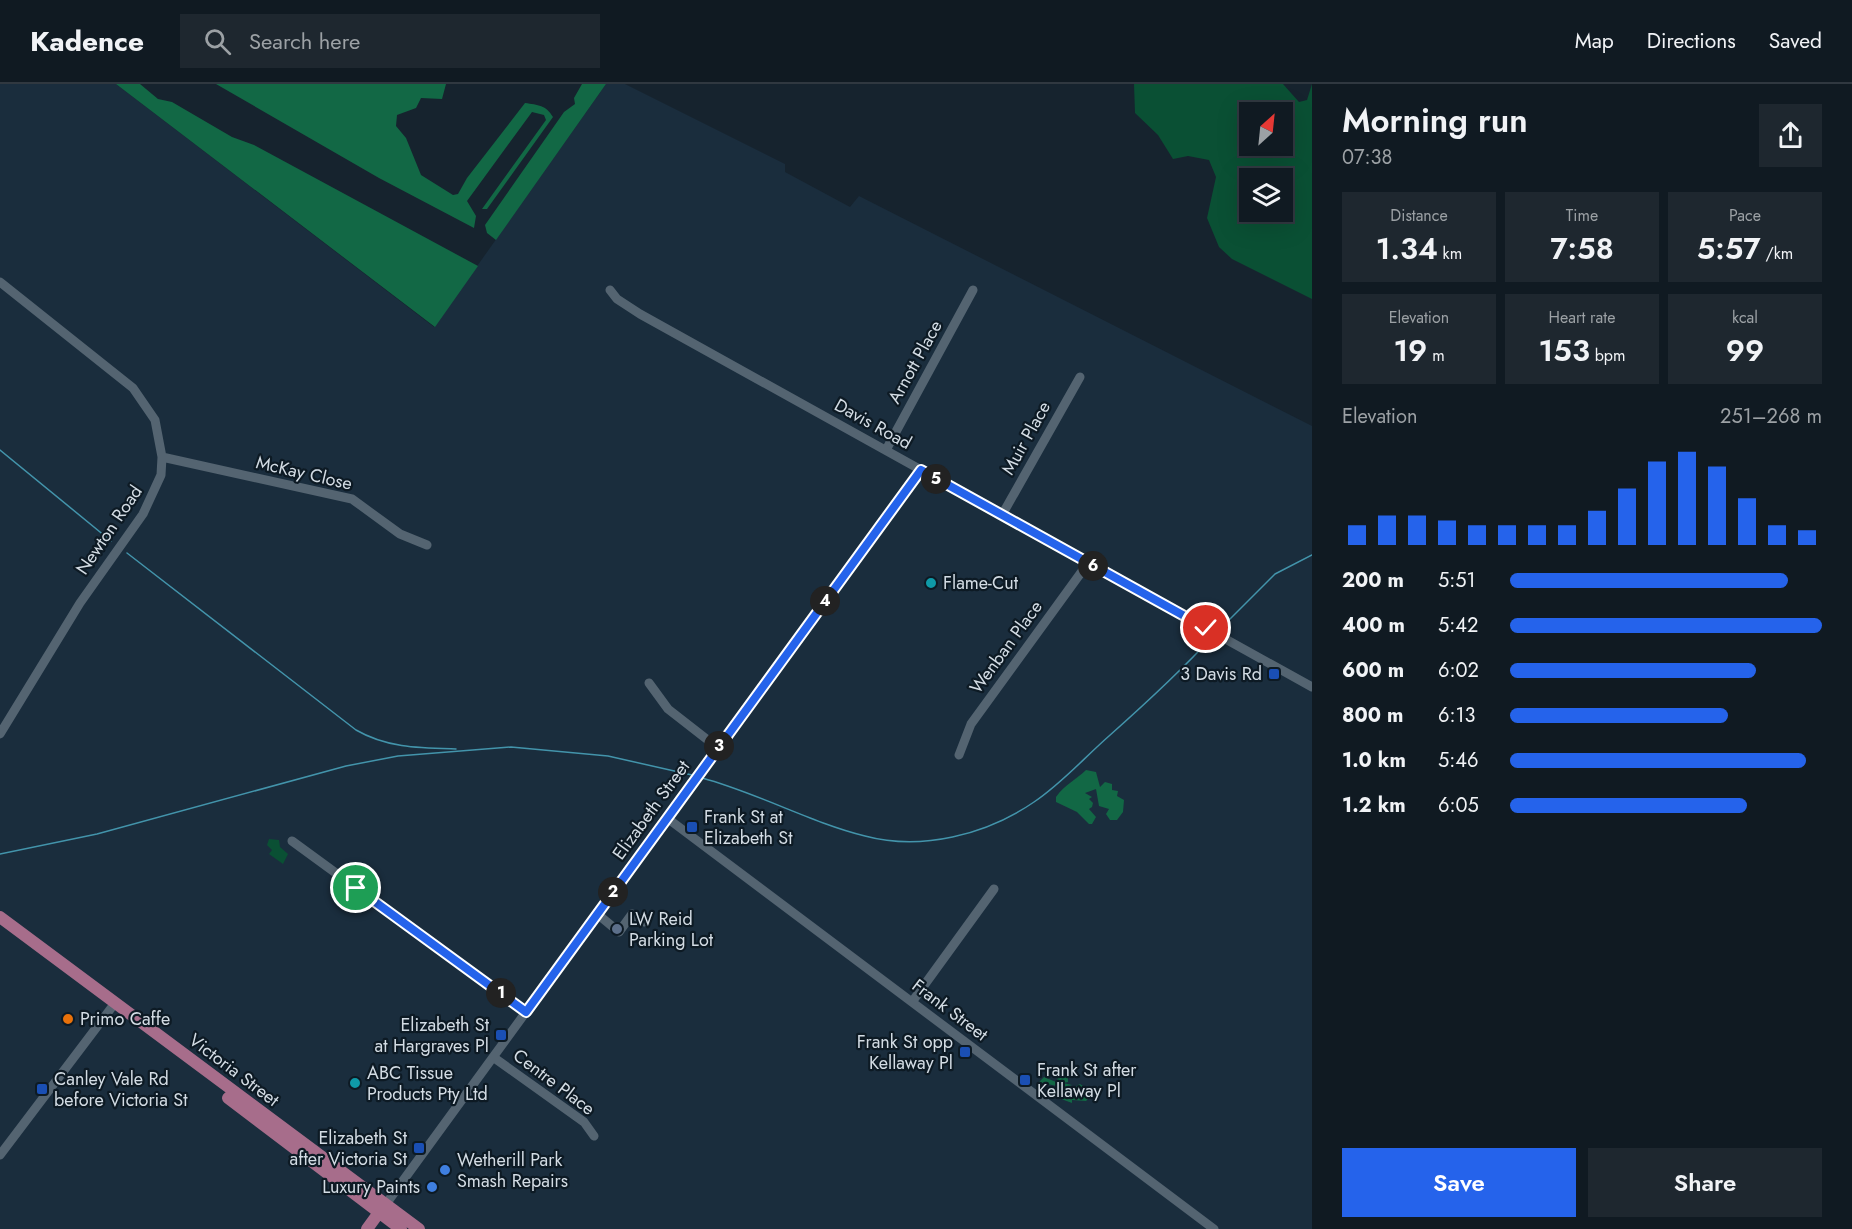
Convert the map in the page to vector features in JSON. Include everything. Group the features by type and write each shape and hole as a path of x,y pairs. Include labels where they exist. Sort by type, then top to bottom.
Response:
{"main road":[{"name":"Victoria Street","path":"0,917 113,1006 382,1208 419,1229"},
{"name":"Victoria Street","path":"0,926 113,1006"},
{"name":"Victoria Street","path":"382,1208 401,1229"},
{"name":"Elizabeth Street","path":"367,1229 382,1208"}],"street":[{"name":"Newton Road","path":"0,282 133,388 155,420 162,457 161,475 143,514 80,603 4,718 0,734"},
{"name":"Davis Road","path":"610,290 617,299 640,314 1312,687"},
{"name":"Arnott Place","path":"886,450 973,290"},
{"name":"Muir Place","path":"1002,515 1080,377"},
{"name":"McKay Close","path":"162,457 352,499 400,534 427,545"},
{"name":"Elizabeth Street","path":"382,1208 921,470"},
{"name":"Wenban Place","path":"959,755 971,724 1088,563"},
{"path":"649,683 660,702 718,748"},
{"name":"Frank Street","path":"667,818 1214,1229"},
{"path":"291,841 526,1012"},
{"path":"912,1002 994,889"},
{"path":"599,912 601,917 619,932 632,914 644,922"},
{"path":"0,1155 113,1006"},
{"name":"Centre Place","path":"493,1057 584,1122 594,1136"}],"shaded area":[{"path":"0,84 116,84 434,327 606,84 625,84 785,164 785,172 850,207 859,196 1312,426 1312,1229 0,1229"}],"green space":[{"path":"116,84 140,84 158,99 172,102 232,137 254,145 478,266 435,327"},
{"path":"216,84 446,84 442,99 421,98 416,108 397,115 396,126 406,138 421,175 453,195 458,194 467,178 525,103 544,108 553,117 487,209 482,209 546,120 544,115 532,112 467,201 476,216 474,228 379,178"},
{"path":"582,84 606,84 496,240 487,233 485,225 564,112 575,104 574,98"},
{"path":"1134,84 1283,84 1299,102 1307,100 1312,84 1312,299 1232,259 1219,247 1207,218 1216,177 1209,160 1188,156 1173,159 1158,135 1135,113"},
{"path":"1086,770 1096,772 1100,787 1105,782 1112,784 1112,790 1118,791 1117,796 1124,800 1123,812 1117,820 1110,820 1106,814 1109,809 1099,806 1096,789 1085,793 1092,797 1089,799 1093,803 1092,807 1089,809 1096,817 1092,824 1089,824 1077,812 1056,802 1059,793"},
{"path":"269,839 279,840 280,847 288,854 283,864 269,854 272,850 267,845"},
{"path":"1060,1074 1068,1078 1068,1082 1063,1083 1072,1085 1069,1086 1068,1091 1080,1084 1089,1090 1089,1098 1086,1101 1072,1100 1072,1103 1056,1097 1057,1091 1063,1091 1061,1087 1039,1082 1044,1077 1056,1082"}],"waterway":[{"path":"0,450 111,541"},
{"path":"127,553 356,730 392,744 456,749"},
{"path":"1219,630 1275,574 1312,555"},
{"path":"702,778 865,836 908,842 930,841 974,831 1015,814 1054,787 1163,687 1213,636"},
{"path":"0,854 97,834 346,766 398,756 511,747 608,756 692,775"}],"place":[{"name":"Flame-Cut","path":"931,583"},
{"name":"3 Davis Rd","path":"1274,674"},
{"name":"Frank St at Elizabeth St","path":"692,827"},
{"name":"LW Reid Parking Lot","path":"617,929"},
{"name":"Primo Caffe","path":"68,1019"},
{"name":"Elizabeth St at Hargraves Pl","path":"501,1035"},
{"name":"Frank St opp Kellaway Pl","path":"965,1052"},
{"name":"Frank St after Kellaway Pl","path":"1025,1080"},
{"name":"ABC Tissue Products Pty Ltd","path":"355,1083"},
{"name":"Canley Vale Rd before Victoria St","path":"42,1089"},
{"name":"Elizabeth St after Victoria St","path":"419,1148"},
{"name":"Wetherill Park Smash Repairs","path":"445,1170"},
{"name":"Luxury Paints","path":"432,1187"}],"route":[{"path":"356,888 526,1012 921,470 1206,628"}]}
